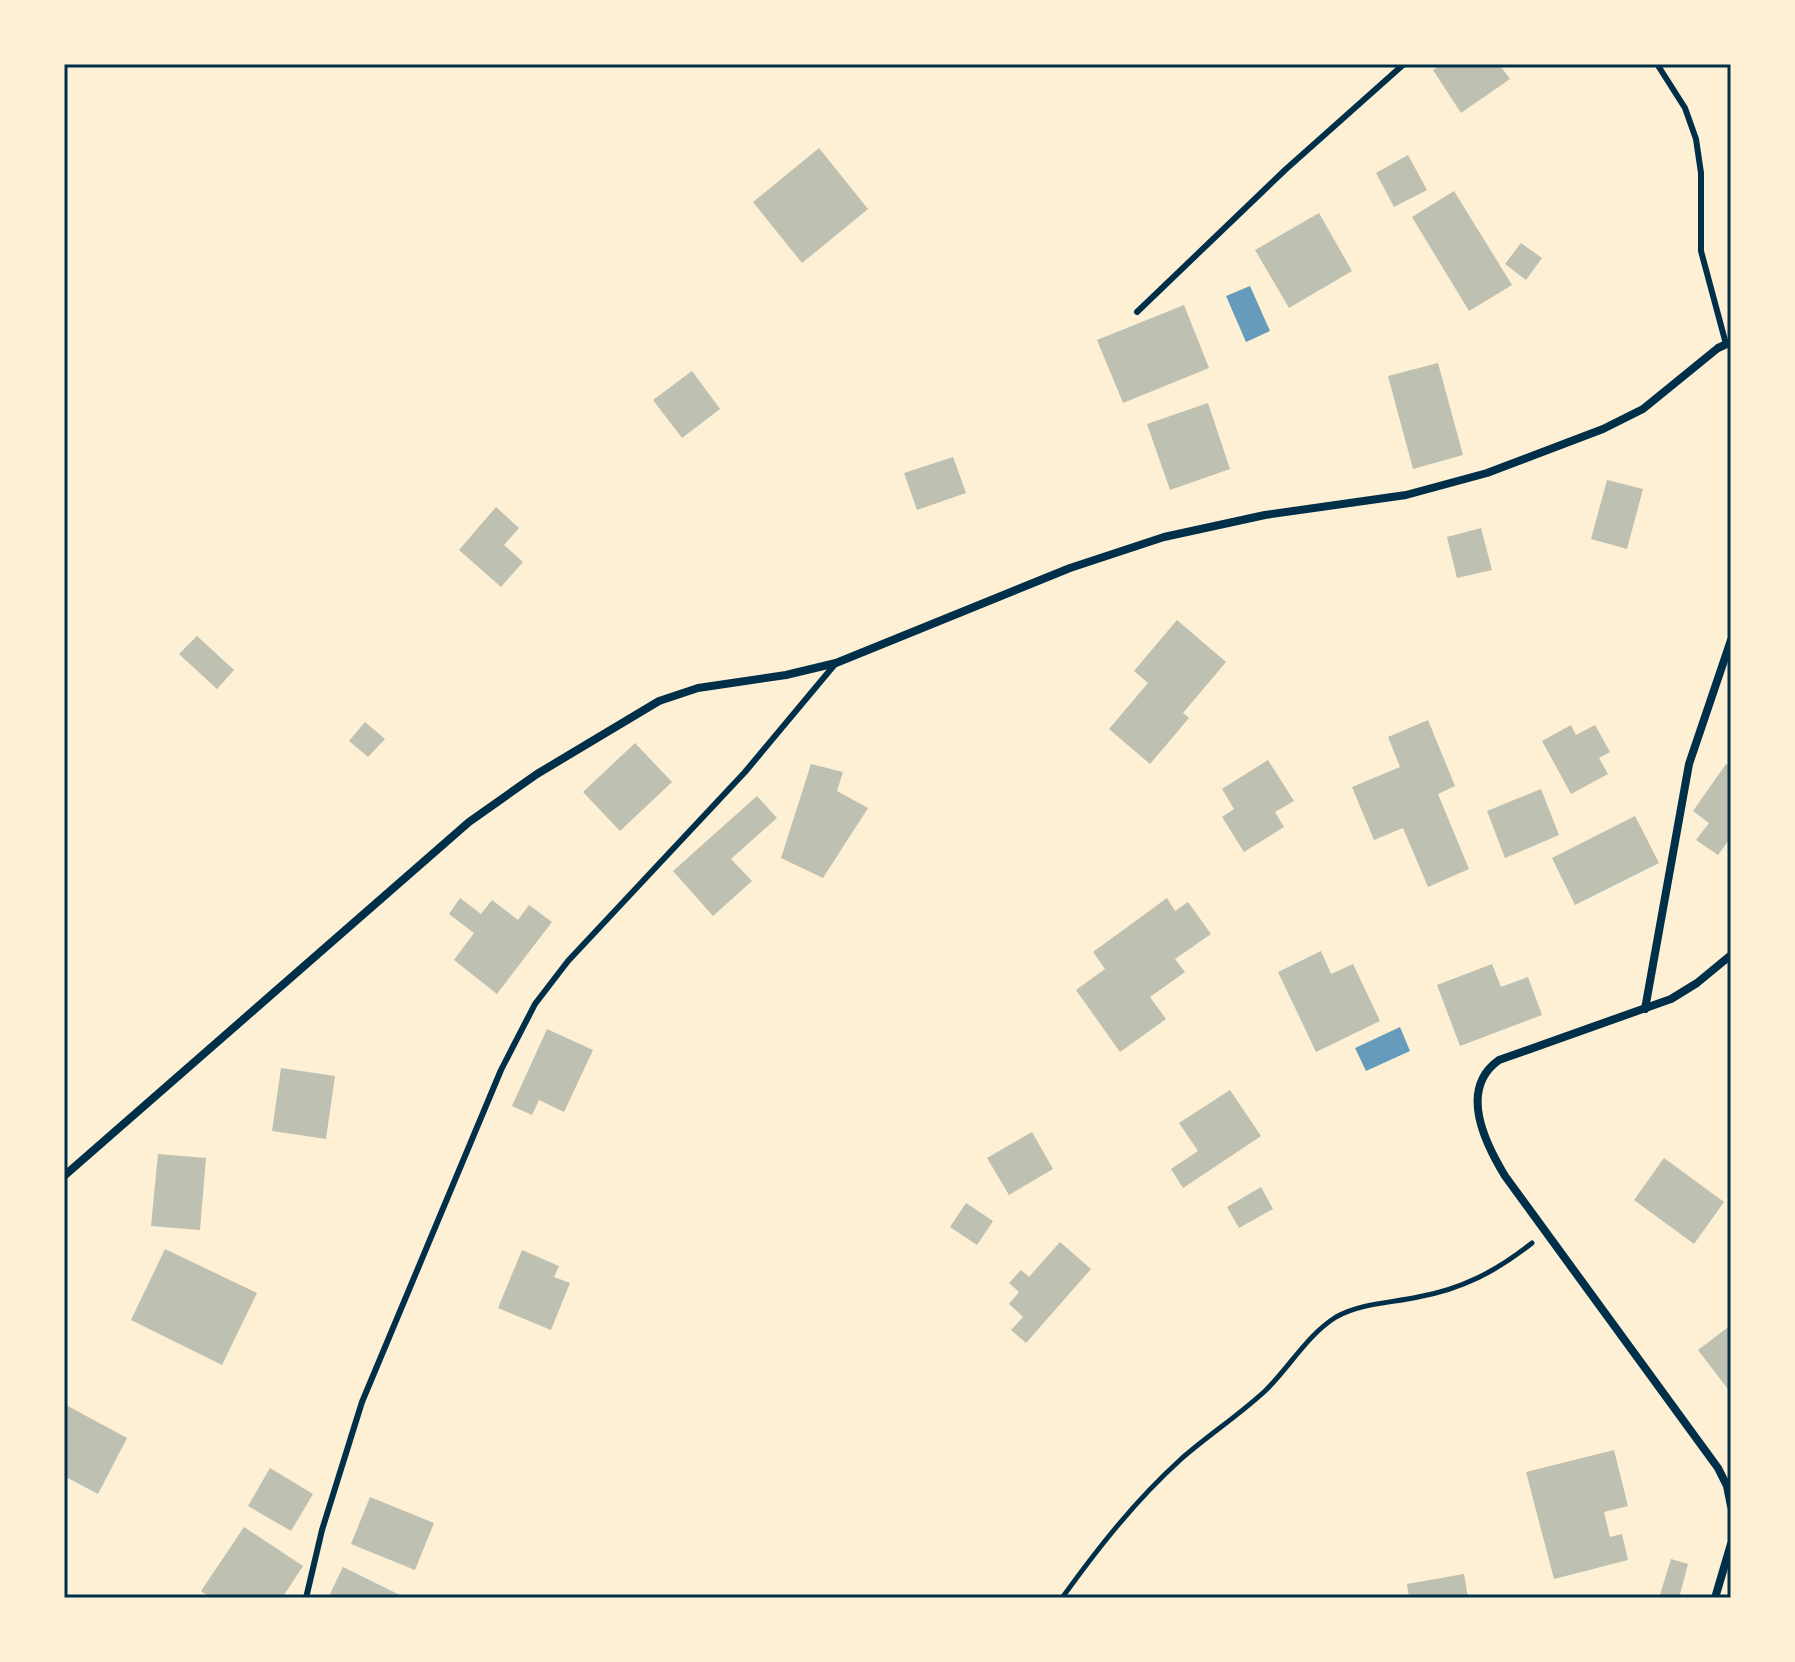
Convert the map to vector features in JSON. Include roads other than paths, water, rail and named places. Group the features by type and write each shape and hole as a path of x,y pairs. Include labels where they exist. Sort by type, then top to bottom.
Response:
{"street":[{"path":"64,1176 485,809 659,701 698,688 786,675 836,663 1059,573 1141,544 1265,515 1406,495 1499,468 1603,429 1643,409 1729,343"},
{"path":"1645,1009 1689,764 1731,640"},
{"path":"1731,955 1684,992 1645,1009 1499,1060 1480,1080 1477,1108 1486,1138 1505,1176 1718,1468 1727,1486 1731,1506"},
{"path":"1715,1598 1731,1544"}],"lane":[{"path":"1137,312 1285,170 1404,64"},
{"path":"1657,64 1685,108 1696,139 1701,173 1701,251 1729,343"},
{"path":"306,1598 322,1530 370,1382 501,1070 535,1004 568,961 745,772 836,663"}],"water":[{"path":"1250,286 1270,331 1246,342 1226,296"},
{"path":"1400,1027 1410,1051 1366,1071 1355,1048"}]}
